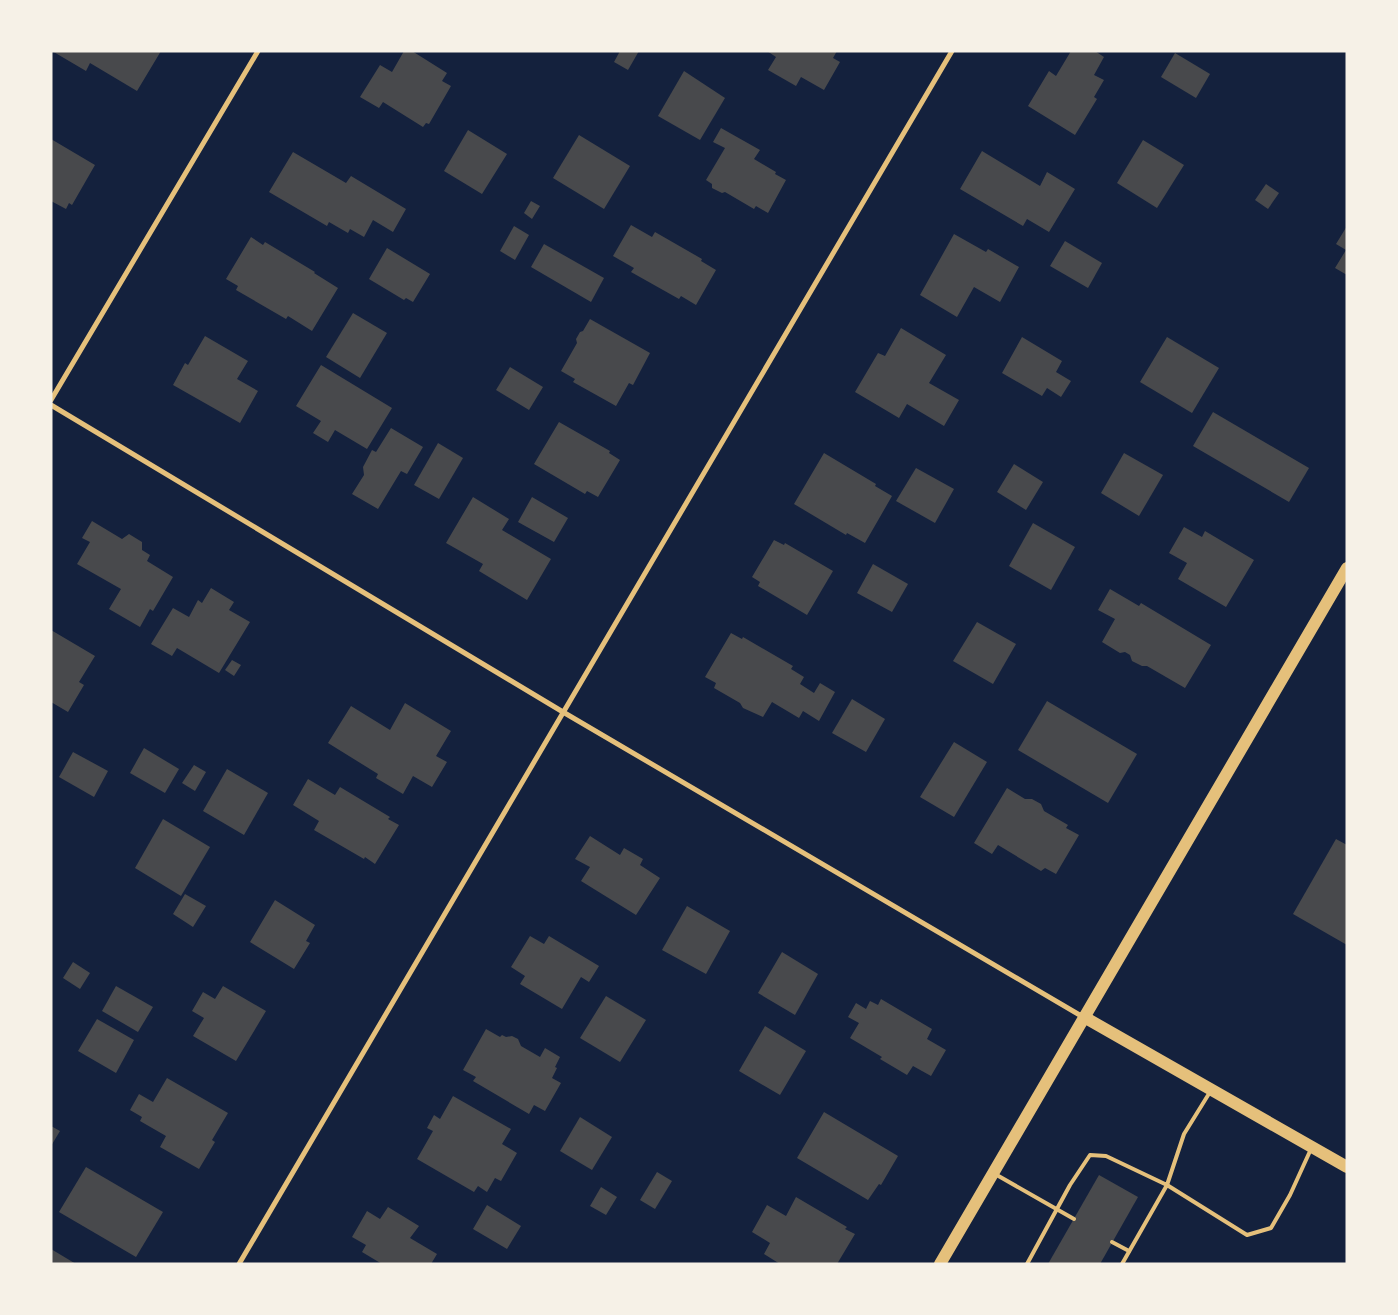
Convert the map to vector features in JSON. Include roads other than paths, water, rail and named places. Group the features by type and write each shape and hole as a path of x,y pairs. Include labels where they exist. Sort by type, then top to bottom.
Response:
{"main road":[{"path":"940,1264 1347,568"},
{"path":"1084,1017 1347,1167"}],"street":[{"path":"51,400 258,51"},
{"path":"239,1264 952,51"},
{"path":"51,406 563,712 1084,1017"}],"lane":[{"path":"1122,1264 1167,1185 1184,1134 1212,1090"},
{"path":"1029,1263 1070,1184 1090,1155 1106,1156 1167,1185 1247,1235 1271,1228 1290,1196 1312,1146"},
{"path":"993,1173 1074,1219"},
{"path":"1112,1242 1129,1251"}]}
